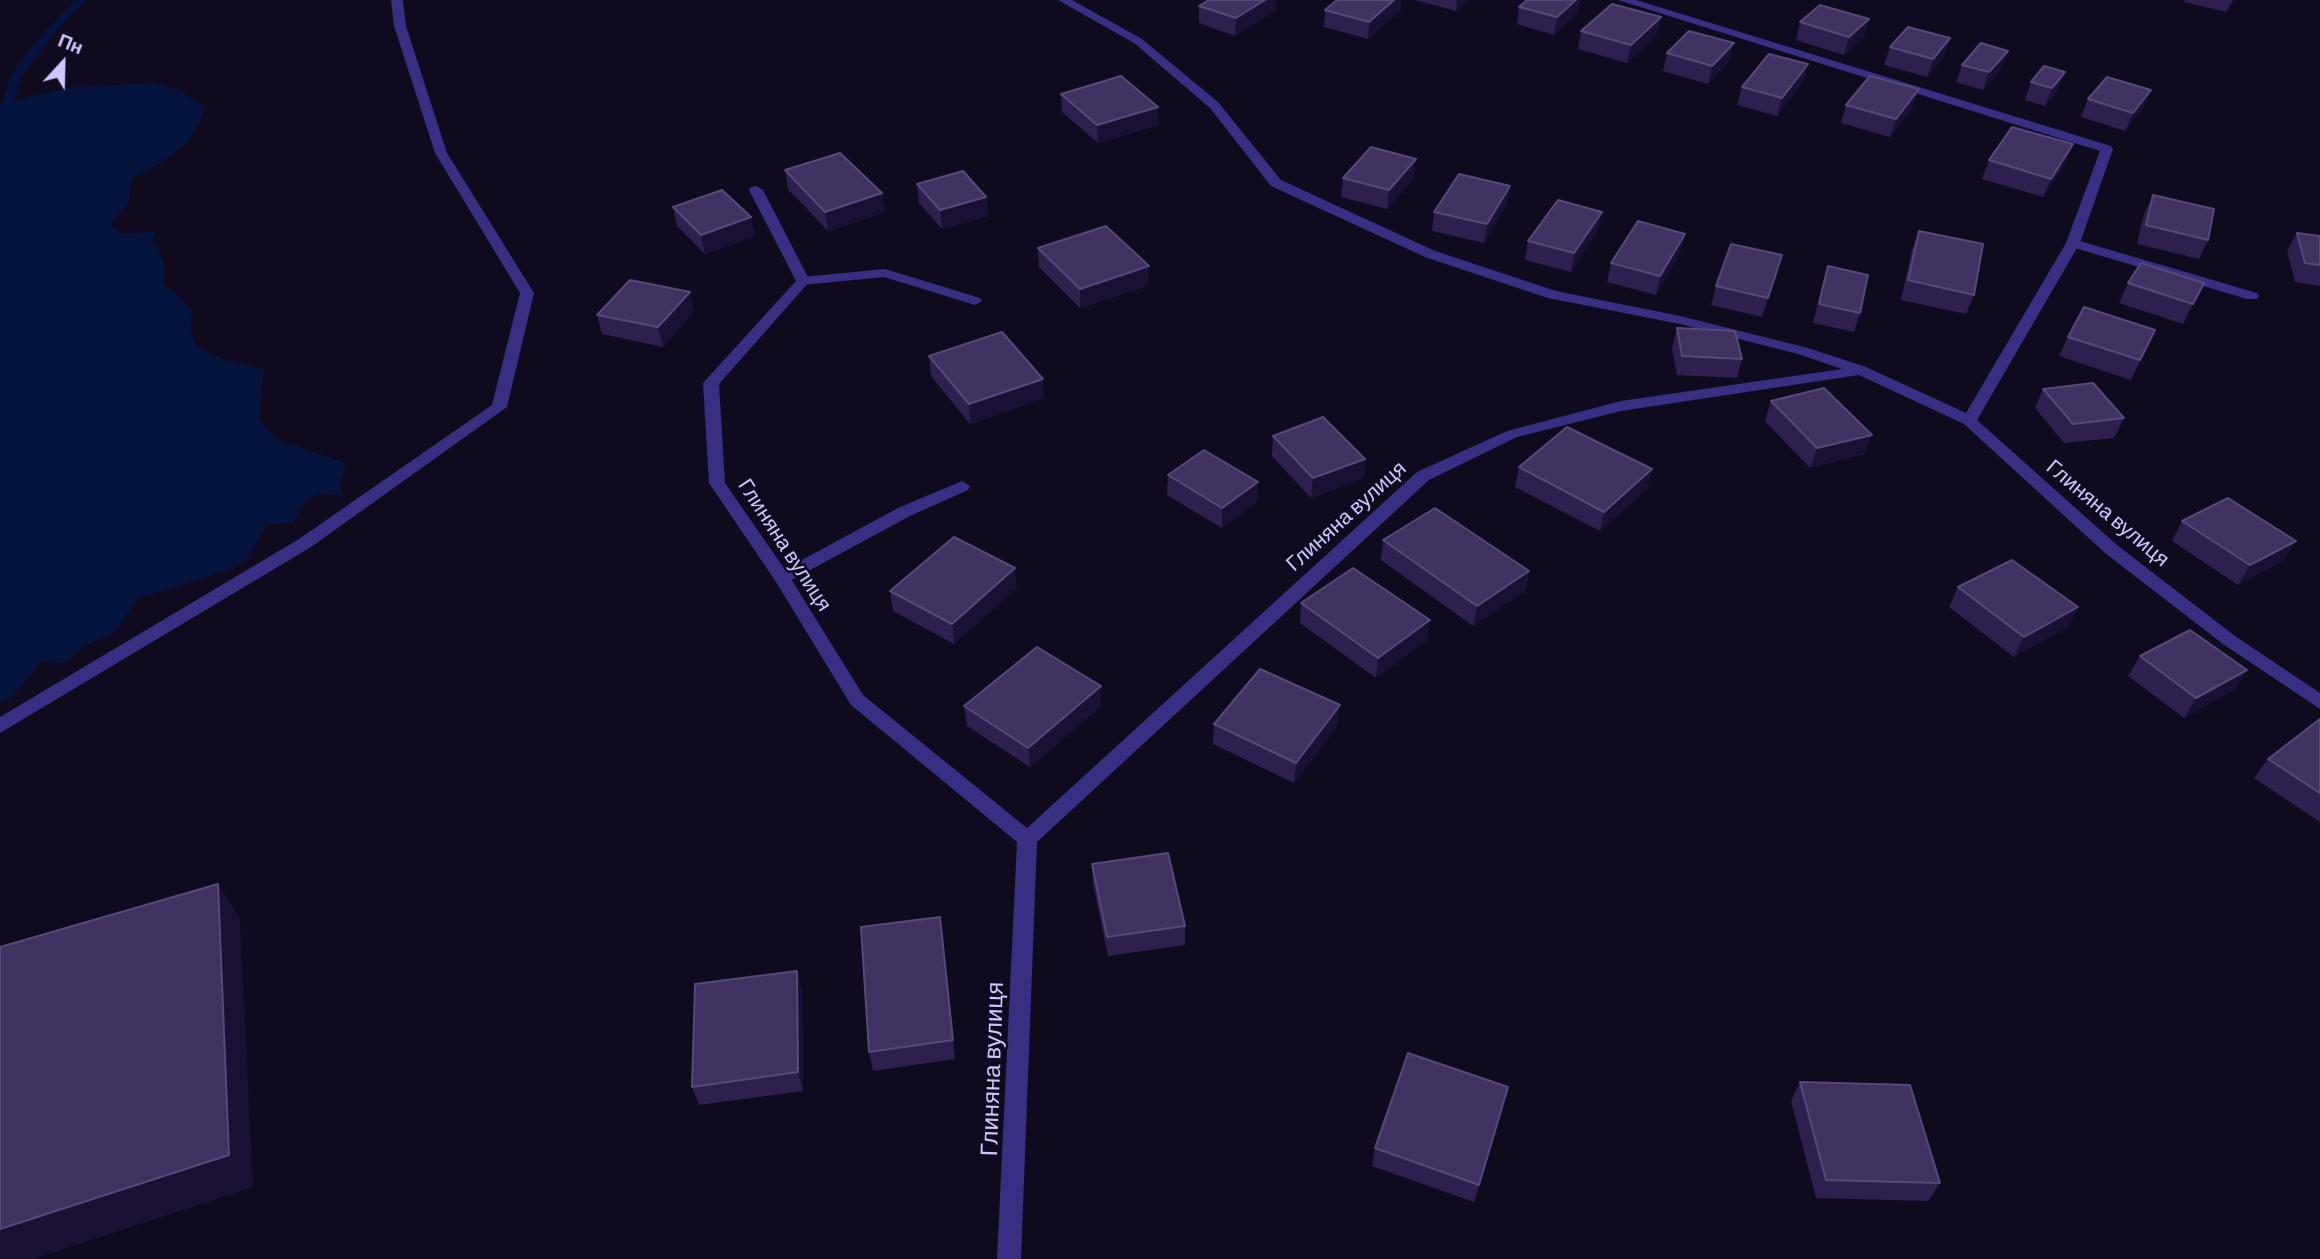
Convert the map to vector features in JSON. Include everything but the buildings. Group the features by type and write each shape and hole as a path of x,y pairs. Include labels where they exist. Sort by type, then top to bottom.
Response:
{"street":[{"path":"0,726 306,543 499,407 527,293 442,153 400,26 397,0"},
{"name":"Глиняна вулиця","path":"1064,0 1138,41 1204,97 1276,183 1430,254 1553,295 1680,320 1803,351 1861,370 1969,421 2056,503 2111,549 2229,640 2320,702"},
{"path":"1624,0 2107,149 2073,243 1969,421"},
{"path":"757,190 803,281 885,273 975,301"},
{"path":"2073,243 2252,296"},
{"name":"Глиняна вулиця","path":"803,281 711,383 717,483 782,578 857,700 1027,839"},
{"name":"Глиняна вулиця","path":"1009,1259 1027,839 1423,477 1513,434 1622,406 1861,370"},
{"path":"782,578 904,512 962,486"}],"water":[{"path":"153,83 177,89 205,106 194,132 178,151 132,179 128,204 110,224 123,234 156,231 152,241 163,262 163,285 175,292 192,311 191,332 197,347 221,358 264,370 259,419 276,439 346,463 340,486 343,496 318,495 307,501 294,523 267,525 247,560 227,571 139,598 114,633 85,646 64,663 42,661 13,696 0,703 0,104 72,87"}],"waterway":[{"path":"0,134 16,77 56,25 82,0"}]}
